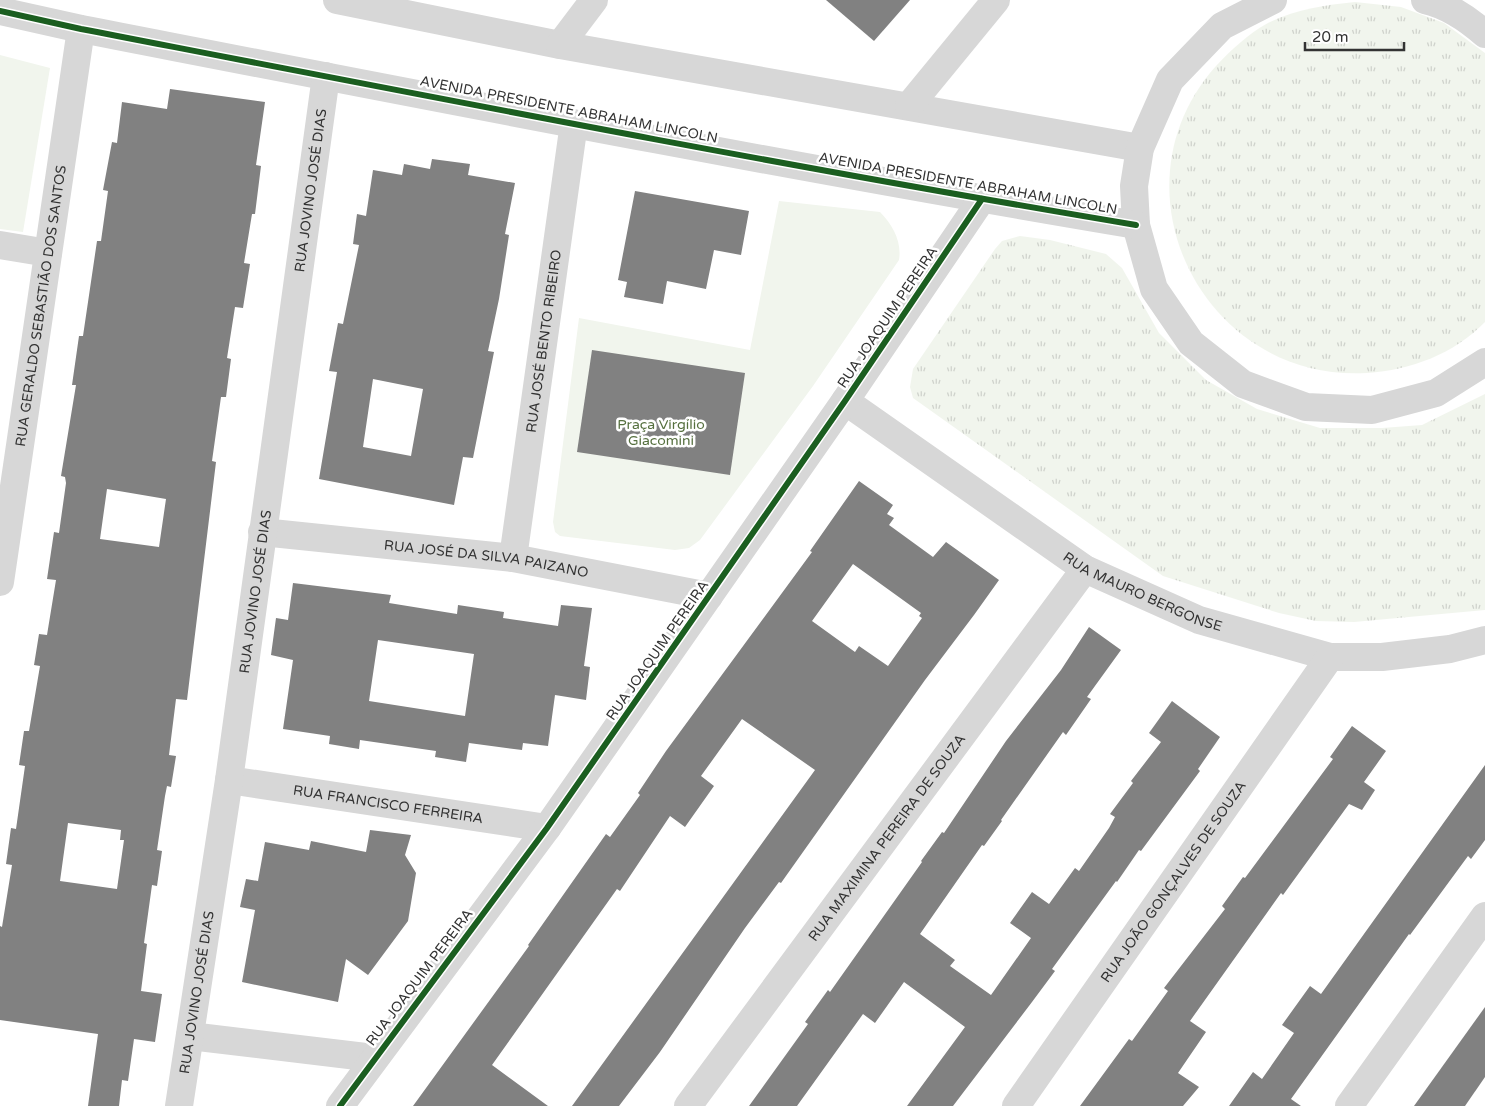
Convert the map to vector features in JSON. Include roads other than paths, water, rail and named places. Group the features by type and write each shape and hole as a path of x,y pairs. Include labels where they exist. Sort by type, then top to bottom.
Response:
{"street":[{"path":"337,0 560,45 1140,148"},
{"path":"560,45 594,0"},
{"path":"910,106 996,0"},
{"path":"1274,0 1222,26 1170,80 1140,148 1134,186 1136,225 1154,289 1191,343 1244,384 1306,407 1372,410 1436,393 1485,362"},
{"path":"1434,1 1472,23 1485,34"},
{"name":"AVENIDA PRESIDENTE ABRAHAM LINCOLN","path":"0,11 81,30 574,123 982,199 1136,225"},
{"name":"RUA GERALDO SEBASTIÃO DOS SANTOS","path":"0,582 81,30"},
{"name":"RUA JOVINO JOSÉ DIAS","path":"179,1106 229,780 326,76"},
{"name":"RUA JOSÉ BENTO RIBEIRO","path":"513,558 574,123"},
{"name":"RUA JOAQUIM PEREIRA","path":"340,1106 547,828 845,401 982,199"},
{"path":"0,245 48,253"},
{"name":"RUA MAURO BERGONSE","path":"845,401 1085,569 1199,620 1330,657 1382,657 1450,649 1485,640"},
{"name":"RUA JOSÉ DA SILVA PAIZANO","path":"262,532 513,558 709,596"},
{"name":"RUA MAXIMINA PEREIRA DE SOUZA","path":"688,1106 1085,569"},
{"name":"RUA JOÃO GONÇALVES DE SOUZA","path":"1016,1106 1330,657"},
{"name":"RUA FRANCISCO FERREIRA","path":"229,780 547,828"},
{"path":"1349,1106 1485,916"},
{"path":"190,1036 374,1058"}],"park label":[{"name":"Praça Virgílio Giacomini","path":"661,432"}]}
